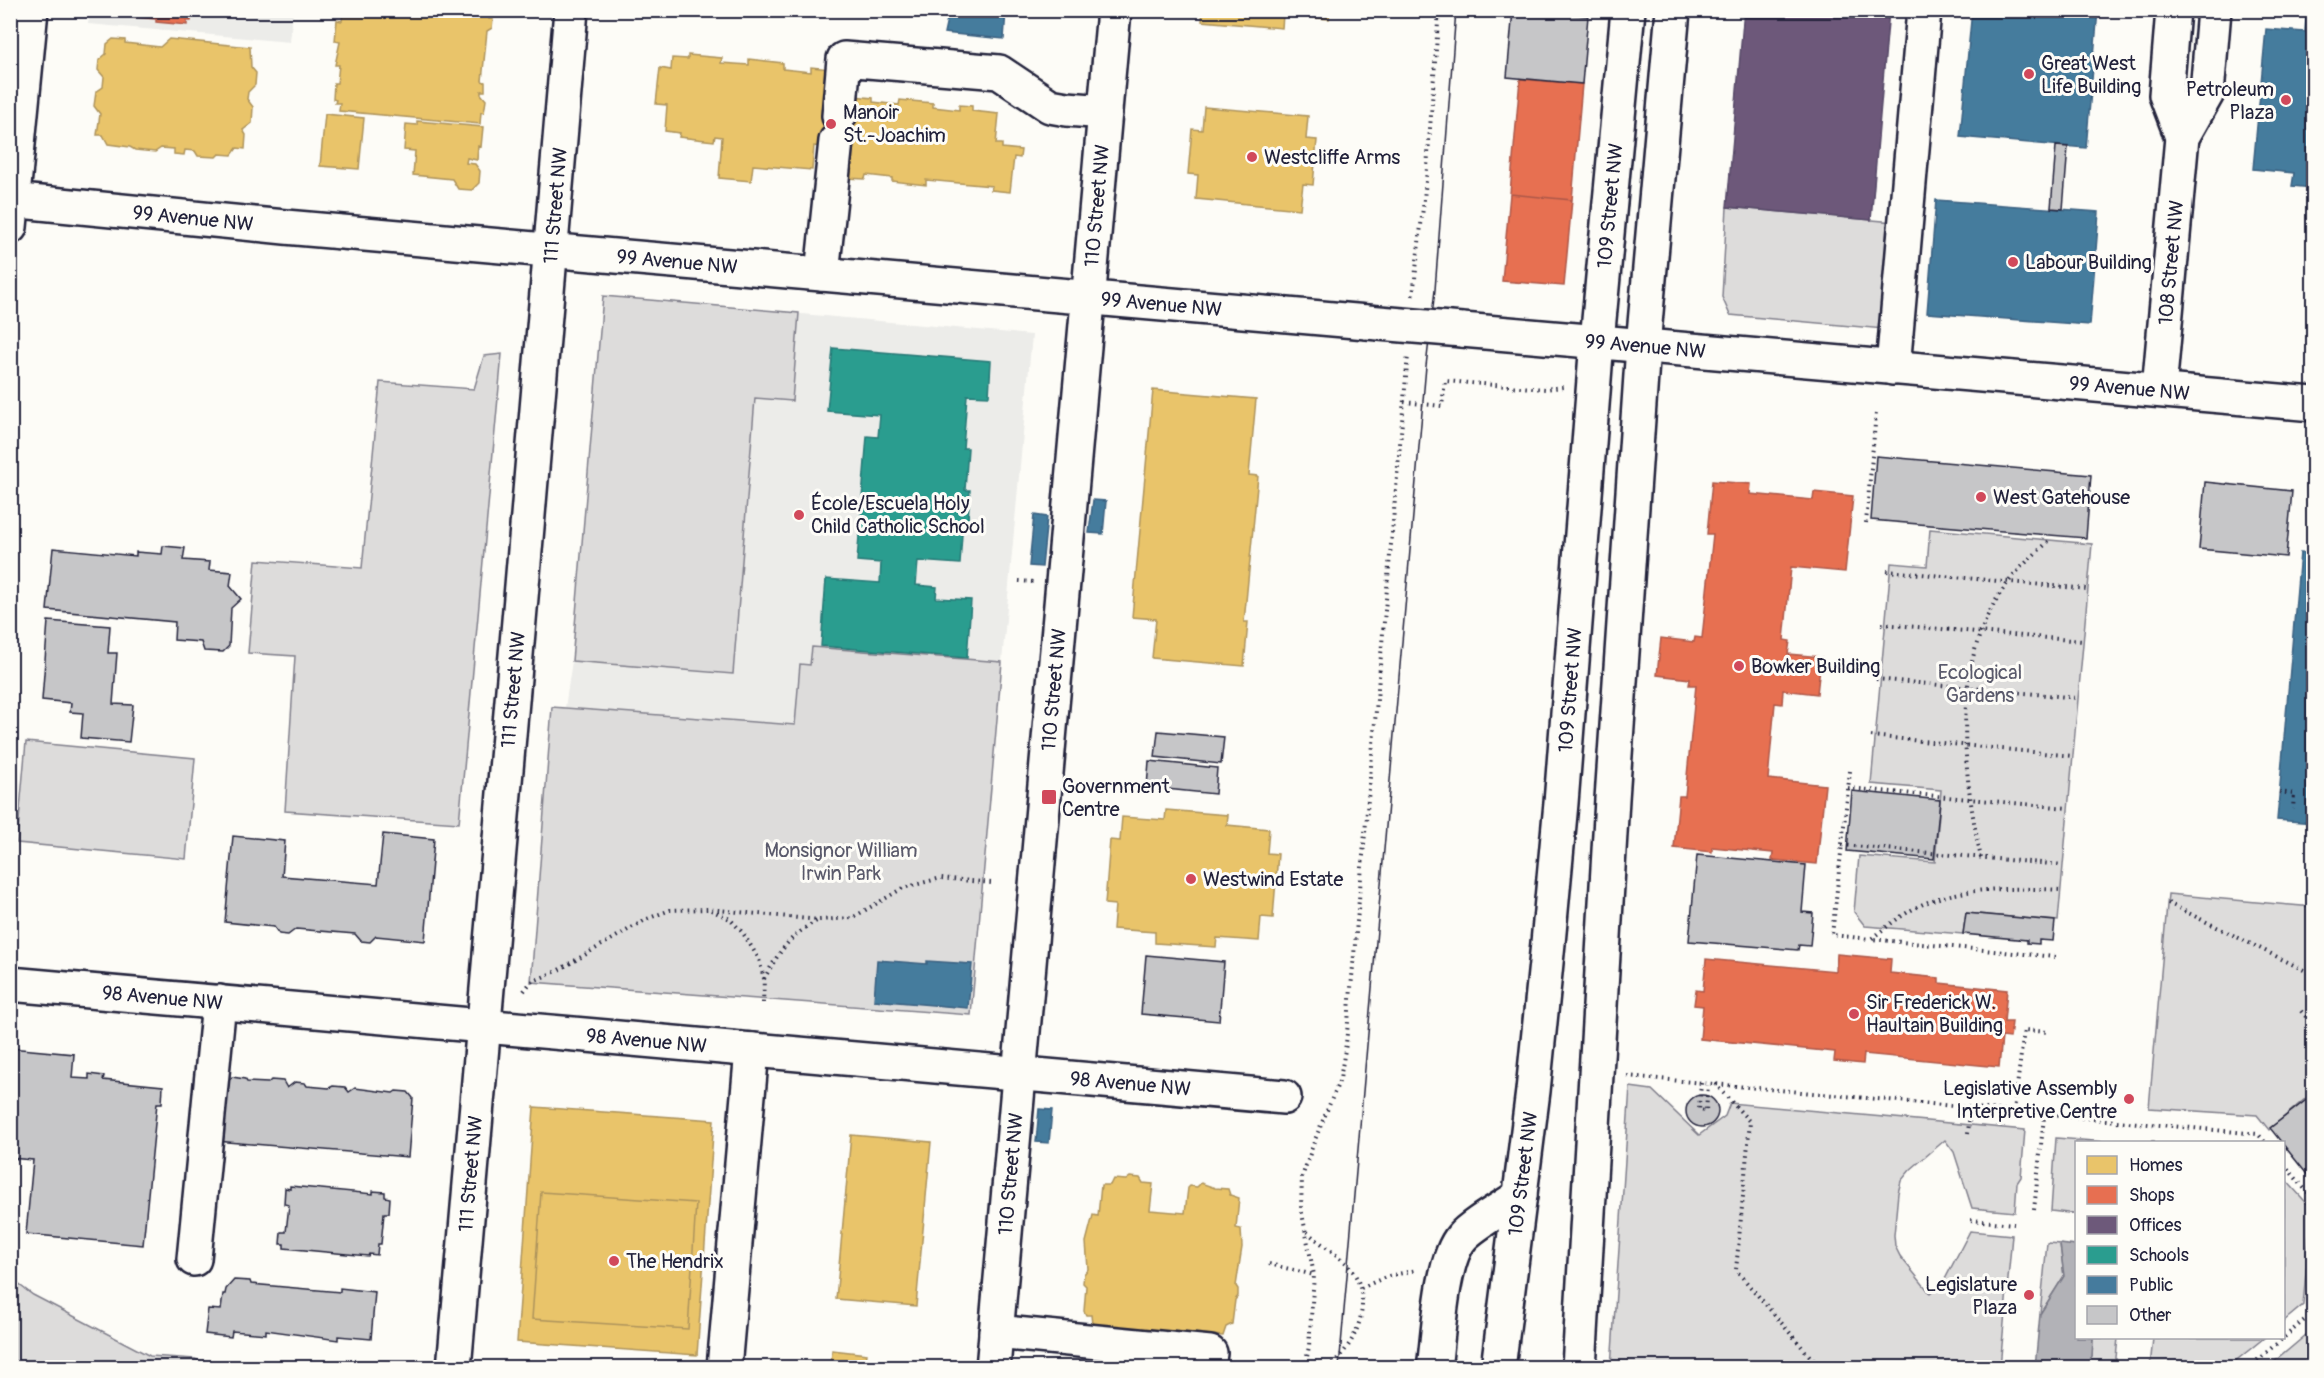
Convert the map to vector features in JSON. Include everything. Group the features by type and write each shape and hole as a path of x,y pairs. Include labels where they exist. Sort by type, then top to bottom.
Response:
{"street":[{"path":"11,209 31,10"},
{"name":"111 Street NW","path":"454,1368 571,10"},
{"name":"110 Street NW","path":"993,1368 1114,10"},
{"name":"109 Street NW","path":"1498,1368 1534,1079 1561,803 1597,341 1628,10"},
{"path":"1579,1368 1611,811 1643,346 1673,10"},
{"path":"1893,368 1924,10"},
{"name":"108 Street NW","path":"2173,10 2166,95 2182,136"},
{"name":"108 Street NW","path":"2159,390 2182,136 2207,93 2214,10"},
{"path":"822,274 844,59 999,72 1050,106 1105,112"},
{"name":"99 Avenue NW","path":"11,209 1089,296 2313,405"},
{"name":"98 Avenue NW","path":"10,984 1284,1096"},
{"path":"194,1259 219,1002"},
{"path":"724,1368 752,1050"},
{"path":"1434,1368 1447,1269 1462,1236 1520,1196"},
{"path":"996,1332 1112,1356 1210,1353 1208,1368"}],"path":[{"path":"1415,279 1426,181 1438,10"},
{"path":"1305,1368 1309,1346 1314,1275 1301,1208 1302,1178 1340,1079 1346,1044 1407,366"},
{"path":"1404,402 1442,405 1445,381 1545,389 1559,389 1566,385"},
{"path":"1866,523 1876,413"},
{"path":"1981,858 1971,799 1967,745 1972,661 1981,632 1993,606 2027,560 2049,541"},
{"path":"1887,571 2088,589"},
{"path":"1882,624 2083,641"},
{"path":"1876,679 2078,698"},
{"path":"1871,736 2073,756"},
{"path":"1850,771 1832,935 2055,957"},
{"path":"1848,788 2068,808"},
{"path":"2279,792 2294,794 2294,809"},
{"path":"1842,845 2063,866"},
{"path":"524,991 531,982 557,971 647,919 670,910 708,909 819,920 852,918 903,888 941,878 992,882"},
{"path":"1871,939 1903,915 1933,900 1980,891 2061,890"},
{"path":"2168,903 2313,975"},
{"path":"708,909 730,919 743,933 759,959 764,979 763,1003"},
{"path":"764,979 780,950 803,928 819,920"},
{"path":"2301,1011 2313,1026"},
{"path":"2014,1111 2024,1030 2048,1032"},
{"path":"1623,1076 2258,1134 2263,1141"},
{"path":"1701,1083 1699,1110 1706,1111 1708,1085"},
{"path":"1715,1084 1750,1122 1736,1270 1820,1368"},
{"path":"1968,1134 1970,1109"},
{"path":"2034,1210 2044,1117"},
{"path":"2285,1166 2313,1200"},
{"path":"1971,1220 2014,1224"},
{"path":"1306,1232 1348,1266 1361,1288 1361,1318 1354,1338 1340,1358 1326,1368"},
{"path":"1269,1264 1314,1275"},
{"path":"1361,1288 1388,1276 1426,1268 1447,1269"},
{"path":"2285,1337 2308,1317 2313,1317"},
{"path":"2248,1368 2282,1339"}],"shaded area":[{"path":"90,11 293,11 290,42 88,24"},
{"name":"École/Escuela Holy Child Catholic School","path":"603,296 1032,335 1002,662 812,647 810,665 800,664 796,726 565,708 572,661"},
{"path":"2060,1244 2075,1246 2075,1339 2093,1339 2092,1357 2084,1367 2035,1367 2040,1314 2064,1276"}],"green space":[{"path":"1727,207 1894,222 1884,329 1730,315 1722,297"},
{"path":"603,296 799,313 792,401 755,398 733,674 572,661"},
{"path":"502,354 459,823 285,811 295,656 248,653 256,560 362,568 380,382 474,389 484,356"},
{"name":"Ecological Gardens","path":"1930,529 2092,544 2058,921 1966,913 1963,934 1865,926 1854,912 1859,856 1935,862 1941,790 1871,784 1891,563 1927,566"},
{"name":"Monsignor William Irwin Park","path":"812,647 1002,662 971,1015 531,982 552,707 795,725 800,664 810,665"},
{"path":"26,742 195,758 186,859 17,843"},
{"path":"2168,894 2313,907 2313,1092 2269,1130 2257,1115 2149,1108"},
{"path":"1630,1087 1652,1090 1699,1135 1725,1116 1730,1103 2025,1130 2015,1212 1972,1208 1954,1152 1945,1140 1910,1170 1901,1181 1898,1193 1895,1246 1900,1256 1930,1293 1943,1283 1970,1231 2012,1235 2000,1367 1611,1367"},
{"path":"2056,1138 2094,1141 2075,1141 2075,1214 2051,1211"},
{"path":"2285,1179 2312,1209 2303,1305 2285,1320"},
{"path":"2047,1243 2060,1244 2064,1276 2040,1314"},
{"path":"10,1278 33,1295 150,1356 195,1359 213,1367 11,1367"},
{"path":"2313,1329 2313,1367 2268,1367"},
{"path":"2093,1339 2118,1339 2115,1367 2084,1368 2092,1357"},
{"path":"2153,1339 2263,1339 2228,1367 2150,1367"}],"building: Homes":[{"path":"343,10 490,10 489,19 493,19 492,28 487,31 482,81 485,82 485,91 481,91 486,100 484,113 481,112 480,124 339,111 340,103 335,103 336,100 333,99 339,65 335,65 340,42 335,41 337,20 342,21"},
{"path":"1203,10 1330,10 1329,19 1283,15 1282,28 1202,21"},
{"path":"113,39 125,40 125,43 160,47 169,39 250,47 251,67 256,73 255,85 248,92 247,99 253,107 252,123 243,130 246,135 245,149 237,148 232,155 219,154 216,157 198,156 195,151 185,150 184,155 174,154 174,149 161,148 155,152 108,144 103,135 97,135 100,114 94,106 96,92 103,87 104,77 98,70 99,60 106,54 107,44"},
{"name":"Manoir St.-Joachim","path":"688,55 722,58 721,63 749,65 749,59 783,63 783,69 811,72 811,67 830,69 854,96 873,98 873,102 899,105 900,100 933,103 933,107 959,110 959,105 972,106 972,111 999,114 996,144 1002,144 1002,148 1021,150 1020,158 1014,157 1010,192 991,190 992,186 926,180 926,185 866,175 865,179 846,178 823,147 814,146 812,170 753,165 751,181 719,178 722,137 715,136 714,141 679,137 680,133 665,131 667,105 656,104 660,68 671,70 672,58 688,59"},
{"name":"Westcliffe Arms","path":"1204,107 1308,116 1306,139 1317,140 1313,185 1303,184 1300,209 1196,199 1198,175 1188,174 1192,129 1202,130"},
{"path":"325,114 364,118 359,169 320,166"},
{"path":"417,121 483,127 477,160 467,158 466,163 475,164 480,171 479,183 472,190 458,189 452,179 413,175 415,151 404,150 406,124 417,125"},
{"path":"1153,390 1256,399 1249,475 1258,476 1244,622 1248,622 1244,666 1152,658 1156,619 1132,617"},
{"name":"Westwind Estate","path":"1166,810 1228,815 1227,825 1269,829 1267,853 1278,854 1273,918 1261,917 1259,941 1217,938 1216,947 1155,943 1155,932 1113,929 1115,905 1105,904 1110,840 1120,841 1122,817 1165,820"},
{"path":"534,1107 714,1120 697,1355 517,1342"},
{"path":"851,1135 931,1142 916,1306 836,1299"},
{"path":"1130,1177 1140,1178 1143,1183 1153,1184 1150,1210 1185,1213 1188,1188 1197,1187 1201,1183 1215,1188 1228,1189 1230,1195 1239,1198 1236,1228 1241,1229 1242,1247 1236,1286 1238,1296 1235,1300 1232,1324 1226,1327 1223,1336 1182,1332 1170,1334 1147,1332 1135,1328 1092,1324 1091,1315 1086,1315 1084,1311 1086,1286 1083,1283 1084,1274 1088,1269 1086,1242 1093,1215 1098,1216 1101,1185 1110,1185 1113,1179 1126,1180"},
{"name":"The Hendrix","path":"541,1192 696,1203 688,1329 532,1319"},
{"path":"832,1350 867,1354 865,1368 831,1368"}],"building: Shops":[{"path":"192,10 191,21 187,21 187,25 156,22 156,19 126,16 126,13 107,11"},
{"path":"1520,79 1582,84 1572,200 1510,194"},
{"path":"1510,194 1572,200 1564,286 1502,281"},
{"name":"Bowker Building","path":"1712,481 1751,484 1750,494 1813,500 1814,492 1853,496 1845,572 1791,567 1784,640 1790,641 1788,654 1821,657 1817,694 1783,690 1782,704 1775,703 1768,779 1825,785 1817,864 1772,860 1773,853 1712,847 1712,852 1674,848 1679,796 1685,796 1696,685 1689,685 1690,679 1657,675 1661,638 1694,642 1695,637 1702,638 1713,534 1707,534"},
{"name":"Sir Frederick W. Haultain Building","path":"1837,954 1891,959 1890,973 1939,978 1939,983 2007,990 2004,1022 2012,1022 2010,1038 2002,1037 1999,1067 1864,1054 1863,1064 1834,1061 1835,1052 1700,1039 1703,1006 1694,1005 1696,990 1703,991 1706,959 1836,971"}],"building: Offices":[{"path":"1744,10 1889,10 1871,220 1727,207"}],"building: Schools":[{"path":"833,348 991,361 989,396 967,395 963,448 968,448 965,490 970,490 968,520 963,519 960,564 918,561 916,585 937,587 936,598 971,600 967,658 821,646 826,579 880,583 881,563 857,561 867,436 878,437 880,415 827,411"}],"building: Public":[{"path":"949,10 1006,10 1004,39 944,33"},
{"name":"Great West Life Building","path":"1972,10 2098,10 2086,148 1960,137"},
{"name":"Petroleum Plaza","path":"2306,19 2314,20 2314,188 2292,186 2294,173 2253,169 2266,29 2305,32"},
{"name":"Labour Building","path":"1936,200 2099,212 2090,325 1927,313"},
{"path":"1093,500 1106,501 1103,534 1089,533"},
{"path":"1034,515 1047,517 1042,567 1029,566"},
{"path":"2300,553 2314,554 2314,823 2277,820"},
{"path":"877,960 927,964 927,961 972,964 968,1008 874,1000"},
{"path":"1039,1109 1052,1110 1049,1143 1036,1142"}],"building: Other":[{"path":"1513,10 1588,16 1582,84 1507,77"},
{"path":"1523,10 1589,10 1588,16"},
{"path":"2056,146 2068,147 2063,209 2051,208"},
{"name":"West Gatehouse","path":"1876,456 2091,475 2086,538 1871,520"},
{"path":"2205,482 2292,491 2286,557 2199,549"},
{"path":"163,546 185,548 183,560 210,562 209,570 232,572 230,586 241,599 231,608 229,646 223,652 204,651 201,642 174,640 175,622 47,610 53,548 136,556 136,552 162,554"},
{"path":"48,621 110,626 108,653 117,653 113,704 133,705 129,742 81,738 83,713 70,712 71,703 42,700"},
{"path":"1158,731 1224,737 1221,764 1155,757"},
{"path":"1149,761 1217,768 1215,794 1147,787"},
{"path":"1852,791 1940,800 1934,859 1847,851"},
{"path":"383,834 434,839 425,941 376,936 370,942 361,941 355,934 296,929 288,935 279,934 274,927 225,922 233,836 285,841 282,876 378,884"},
{"path":"1697,855 1806,865 1802,912 1813,913 1810,946 1799,945 1798,950 1689,941"},
{"path":"1966,913 2055,921 2053,941 2039,940 2039,944 2027,943 2027,940 1963,934"},
{"path":"1146,955 1224,962 1219,1021 1141,1014"},
{"path":"10,1048 74,1054 72,1078 89,1079 89,1074 104,1076 103,1080 163,1086 162,1103 157,1103 143,1245 26,1234 33,1160 10,1158"},
{"path":"232,1077 245,1079 247,1082 283,1081 287,1088 295,1082 305,1083 307,1086 345,1087 349,1092 355,1088 393,1093 408,1092 413,1098 408,1157 216,1141 226,1084"},
{"path":"2314,1094 2314,1183 2285,1147 2285,1141 2280,1141 2270,1128"},
{"path":"1702,1095 1713,1100 1718,1111 1713,1122 1702,1127 1691,1122 1686,1111 1691,1100"},
{"path":"290,1186 373,1194 373,1191 385,1192 385,1197 390,1198 389,1213 384,1213 381,1244 378,1244 377,1255 284,1248 284,1244 280,1244 281,1232 286,1232 289,1205 284,1204 285,1188 290,1189"},
{"path":"234,1280 250,1281 251,1284 340,1292 340,1288 375,1292 371,1339 338,1336 338,1340 266,1330 266,1334 232,1331 231,1337 205,1334 208,1309 221,1310 223,1294"}],"tram line":[{"path":"1339,1368 1426,366 1435,290 1456,10"}],"place":[{"name":"Great West Life Building","path":"2029,74"},
{"name":"Petroleum Plaza","path":"2286,100"},
{"name":"Manoir St.-Joachim","path":"831,124"},
{"name":"Westcliffe Arms","path":"1252,157"},
{"name":"Labour Building","path":"2013,262"},
{"name":"West Gatehouse","path":"1981,497"},
{"name":"École/Escuela Holy Child Catholic School","path":"799,515"},
{"name":"Bowker Building","path":"1739,666"},
{"name":"Government Centre","path":"1049,797"},
{"name":"Westwind Estate","path":"1191,879"},
{"name":"Sir Frederick W. Haultain Building","path":"1854,1014"},
{"name":"Legislative Assembly Interpretive Centre","path":"2129,1099"},
{"name":"The Hendrix","path":"614,1261"},
{"name":"Legislature Plaza","path":"2029,1295"}]}
